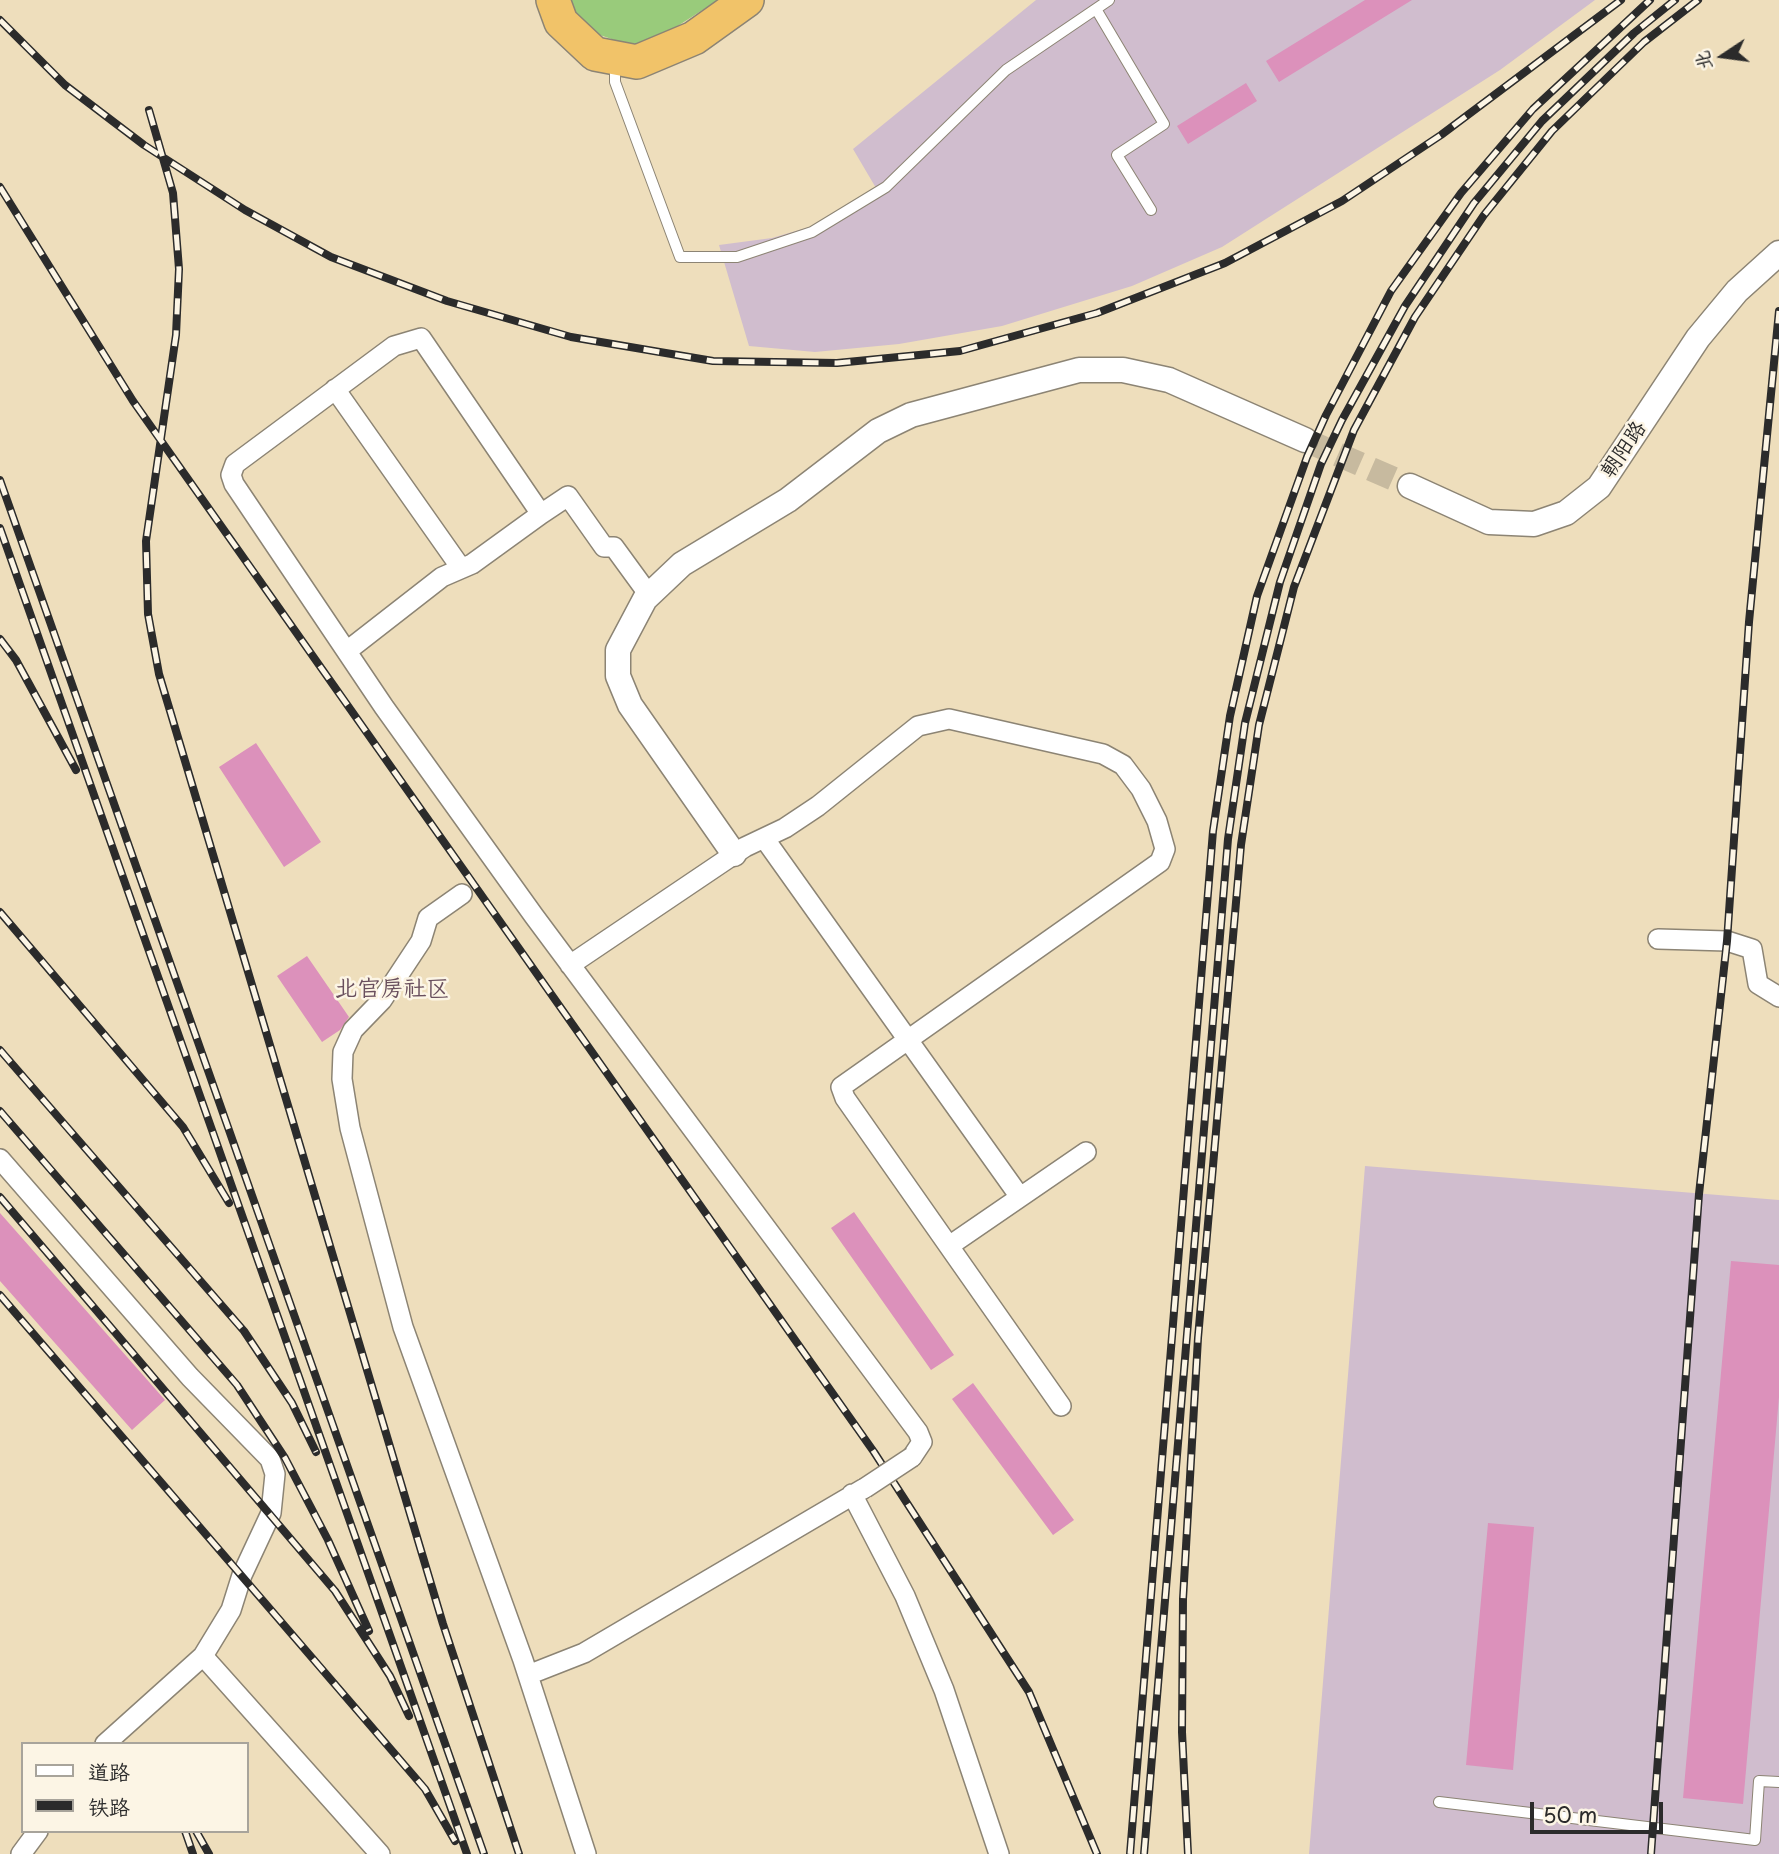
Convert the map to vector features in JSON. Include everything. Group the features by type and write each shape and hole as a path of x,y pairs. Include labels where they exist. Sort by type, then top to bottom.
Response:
{"highway":[{"path":"553,0 561,22 595,54 637,62 694,38 747,0"}],"street":[{"name":"朝阳路","path":"1410,486 1489,522 1534,524 1566,513 1599,487 1698,338 1737,291 1779,253"},
{"path":"528,1675 583,1653 859,1491 912,1457 922,1442 918,1432 570,964 347,651 234,484 231,475 235,464 394,346 421,338 541,514"},
{"path":"734,854 630,705 618,676 618,650 649,595 682,564 788,500 878,431 911,415 1079,370 1123,370 1169,380 1305,440"},
{"path":"335,390 461,568"},
{"path":"347,651 442,578 472,564 568,496 604,547 614,547 649,595"},
{"path":"570,964 734,854 818,806 918,726 949,719 1103,754 1123,765 1142,789 1157,821 1165,849 1160,862 841,1087 845,1098 1061,1406"},
{"path":"764,838 1020,1197"},
{"path":"462,894 428,918 421,941 382,1000 353,1030 343,1052 342,1079 353,1140 403,1327 528,1675 586,1854"},
{"path":"1658,939 1727,941 1752,949 1758,984 1779,997"},
{"path":"949,1246 1086,1152"},
{"path":"0,1158 190,1377 270,1459 275,1474 271,1513 243,1575 231,1611 203,1656 107,1742"},
{"path":"859,1491 944,1690 999,1854"},
{"path":"203,1656 380,1854"},
{"path":"21,1854 37,1833"}],"lane":[{"path":"615,58 615,82 680,257 737,257 812,232 886,187 1006,70 1109,0"},
{"path":"1096,9 1164,124 1117,155 1151,211"},
{"path":"1439,1802 1755,1840 1759,1781 1779,1782"}],"shaded area":[{"path":"1036,0 1595,0 1500,70 1222,247 1132,286 1002,326 899,344 815,352 749,346 719,245 772,238 816,225 876,188 853,149"},
{"path":"1365,1166 1779,1200 1779,1854 1309,1854"}],"green space":[{"path":"567,0 718,0 659,38 640,44 623,43 597,34 575,14"}],"building":[{"path":"1365,0 1412,0 1279,82 1266,61"},
{"path":"1246,83 1257,101 1188,144 1177,126"},
{"path":"256,743 321,842 284,867 219,767"},
{"path":"307,956 349,1017 340,1030 322,1042 277,976"},
{"path":"854,1212 954,1355 931,1370 831,1228"},
{"path":"0,1213 165,1400 132,1430 0,1281"},
{"path":"1731,1261 1779,1265 1779,1397 1743,1804 1683,1798"},
{"path":"973,1383 1074,1520 1053,1535 952,1399"},
{"path":"1488,1523 1534,1527 1513,1770 1466,1765"}],"tunnel":[{"path":"1305,440 1410,486"}],"railway":[{"path":"0,20 65,85 144,145 245,210 331,257 447,301 571,337 713,361 837,363 960,351 1097,313 1225,263 1342,201 1441,135 1621,0"},
{"path":"1130,1854 1213,831 1230,716 1257,596 1307,457 1391,291 1461,193 1533,109 1650,0"},
{"path":"1144,1854 1228,839 1245,723 1280,582 1321,464 1342,420 1405,306 1474,203 1542,121 1634,33 1675,0"},
{"path":"1188,1854 1182,1732 1183,1599 1198,1338 1241,845 1259,725 1294,587 1354,430 1415,317 1484,215 1552,131 1644,42 1698,0"},
{"path":"149,110 173,193 179,269 176,335 146,541 148,614 159,674 443,1624 519,1854"},
{"path":"0,187 133,401 874,1452 1029,1692 1097,1854"},
{"path":"1651,1854 1699,1194 1727,941 1749,622 1779,311"},
{"path":"0,480 484,1854"},
{"path":"0,528 467,1854"},
{"path":"0,639 16,660 76,770"},
{"path":"0,912 183,1127 229,1203"},
{"path":"0,1050 244,1331 292,1403 316,1452"},
{"path":"0,1111 237,1385 285,1458 328,1540 369,1631"},
{"path":"0,1197 335,1591 390,1676 409,1716"},
{"path":"0,1295 425,1789 455,1841"},
{"path":"186,1833 193,1854"},
{"path":"197,1833 209,1854"}],"district":[{"name":"北官房社区","path":"392,990"}]}
